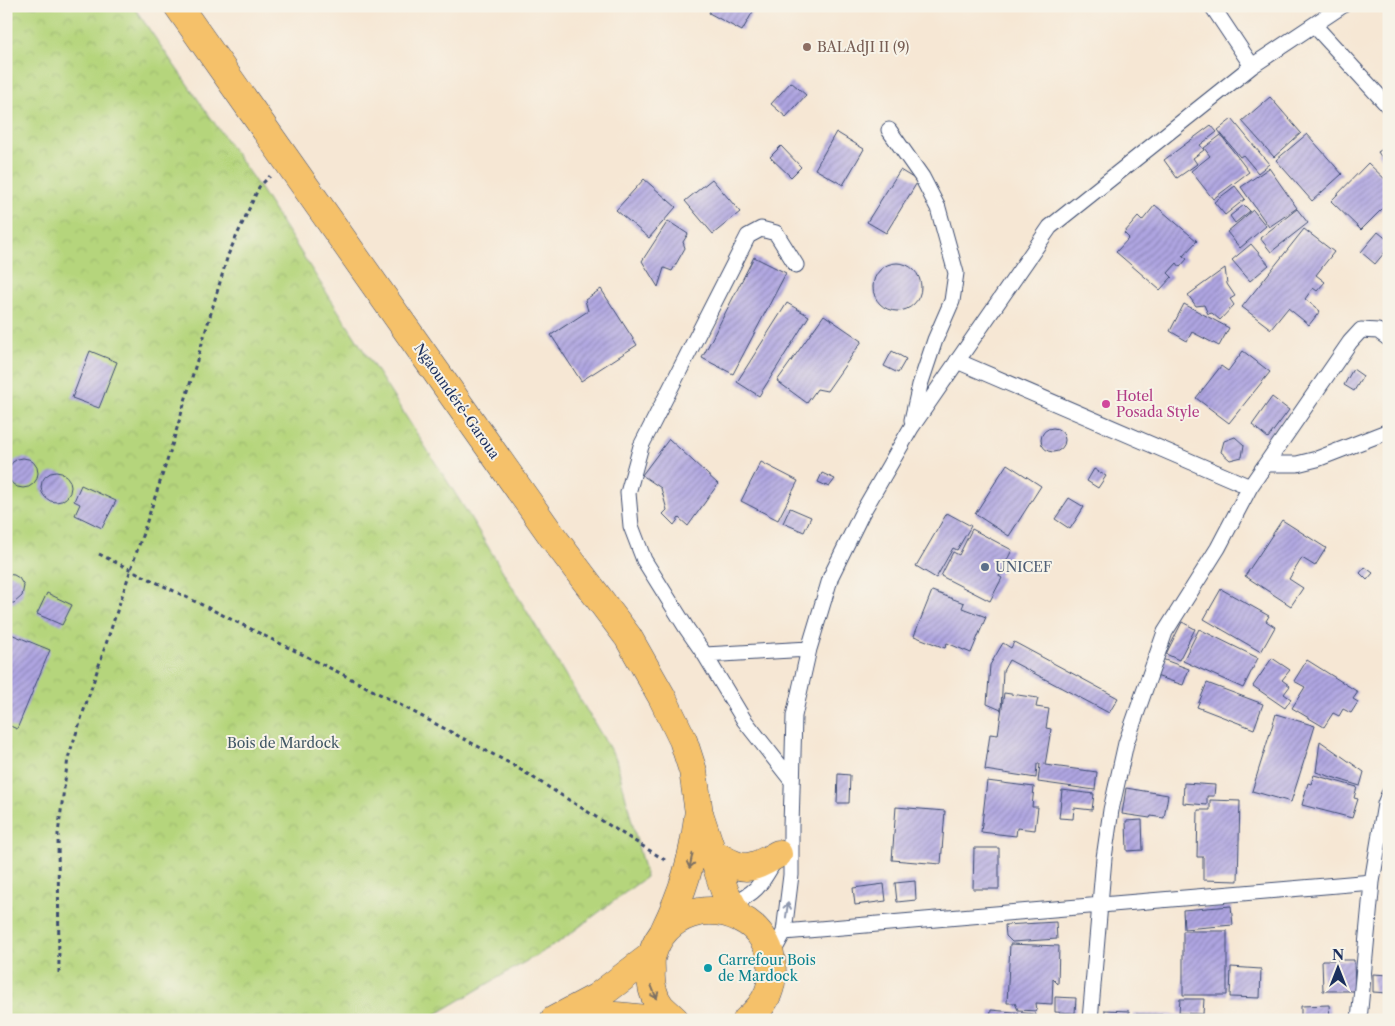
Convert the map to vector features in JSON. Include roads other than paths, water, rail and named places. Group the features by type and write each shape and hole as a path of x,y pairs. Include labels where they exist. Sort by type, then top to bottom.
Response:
{"highway":[{"name":"Ngaoundéré-Garoua","path":"178,6 552,536 628,637 662,697 683,740 693,771 699,813 725,892 735,910"},
{"name":"Ngaoundéré-Garoua","path":"657,944 677,904 688,875 699,813"},
{"path":"711,852 726,862 740,867 757,866 778,854"},
{"path":"554,1020 598,997 657,944 679,919 698,911 718,910 735,910 764,939 771,956 772,977 767,997 759,1010 747,1020"},
{"path":"657,944 650,982 660,1006 675,1020"},
{"path":"561,1020 603,1015 654,1020"}],"street":[{"path":"1212,6 1252,66"},
{"path":"771,956 784,932 791,876 794,716 810,649 831,576 862,513 911,428 1050,226 1252,66 1342,6"},
{"path":"1314,25 1389,107"},
{"path":"889,130 922,177 938,208 956,273 952,301 920,385 911,428"},
{"path":"792,781 744,720 705,654 644,560 630,526 628,493 641,446 748,236 761,230 776,233 796,265"},
{"path":"1090,1020 1104,858 1112,810 1126,743 1165,632 1218,548 1250,487 1350,342 1362,330 1378,331 1389,339"},
{"path":"957,361 1250,487"},
{"path":"1266,464 1297,464 1317,459 1389,431"},
{"path":"705,654 810,649"},
{"path":"1359,1020 1372,882 1385,804 1389,794"},
{"path":"735,910 745,898 758,888 791,827"},
{"path":"784,932 1372,882"}],"place":[{"name":"BALAdJI II (9)","path":"807,47"},
{"name":"Hotel Posada Style","path":"1106,404"},
{"name":"UNICEF","path":"985,567"},
{"name":"Carrefour Bois de Mardock","path":"708,968"}],"park label":[{"name":"Bois de Mardock","path":"283,743"}]}
